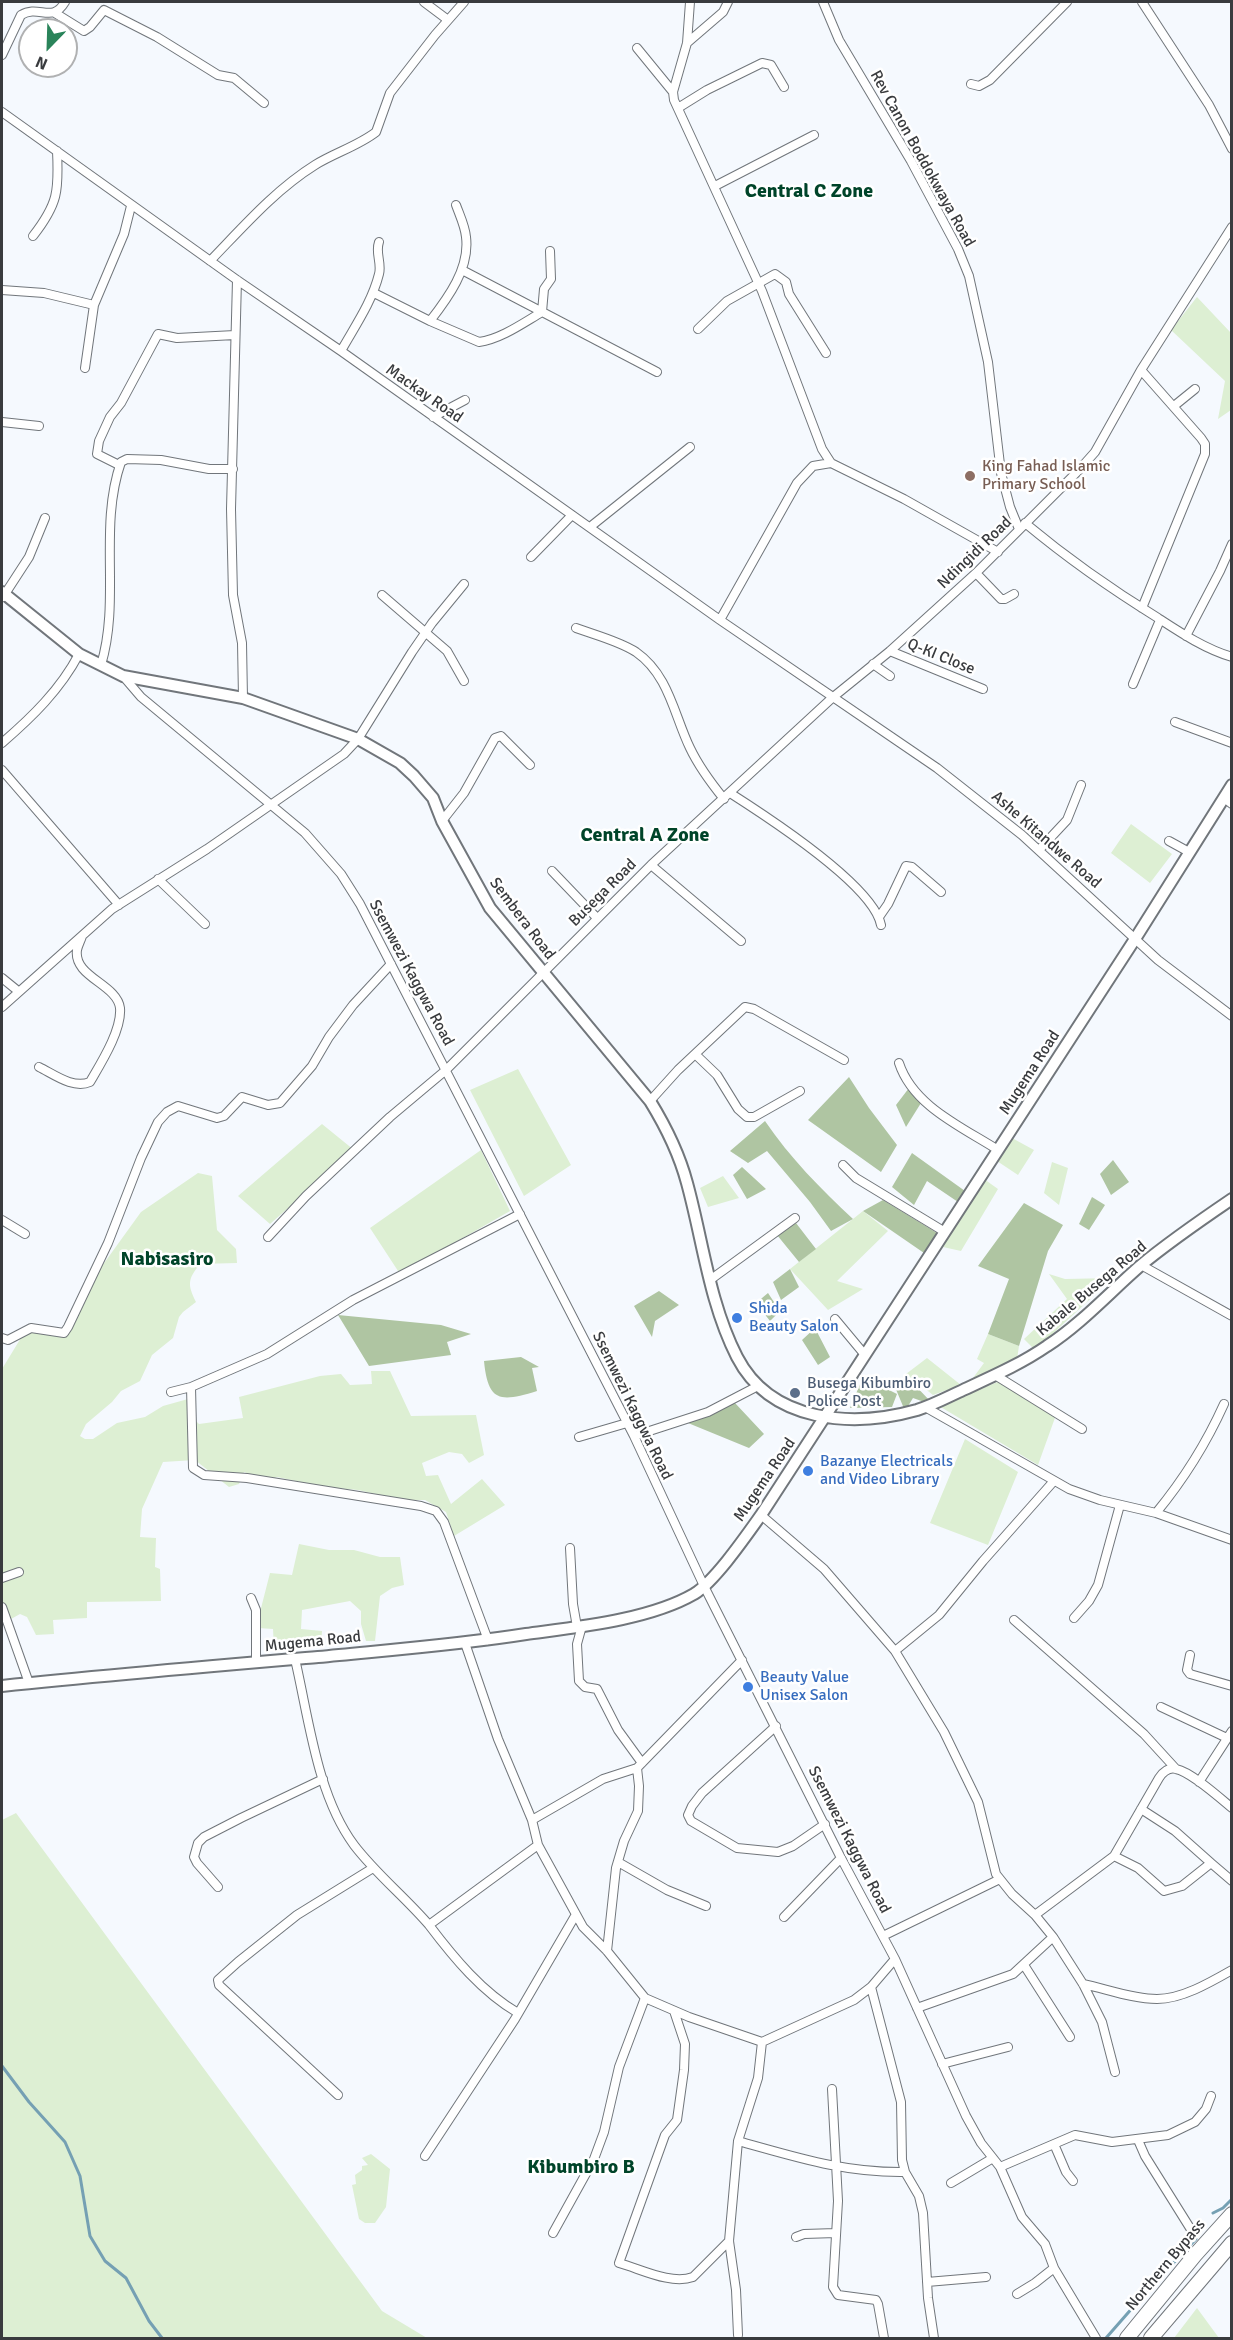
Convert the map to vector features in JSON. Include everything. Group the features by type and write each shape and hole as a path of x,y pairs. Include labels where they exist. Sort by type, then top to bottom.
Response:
{"highway":[{"name":"Northern Bypass","path":"1127,2338 1232,2214"},
{"path":"1151,2338 1232,2243"}],"street":[{"path":"55,13 65,2"},
{"path":"424,2 448,20"},
{"path":"210,261 257,212 314,165 376,132 390,93 464,2"},
{"path":"673,92 687,43 690,2"},
{"path":"687,43 723,12 728,2"},
{"name":"Rev Canon Boddokwaya Road","path":"823,2 828,19 839,40 911,161 958,249 969,276 988,362 1001,473 1010,507 1022,526"},
{"path":"1142,2 1209,105 1232,149"},
{"path":"971,84 979,86 990,80 1062,3"},
{"path":"2,55 21,15 27,11 55,13 84,31 104,10 157,37 218,75 234,78 264,103"},
{"path":"637,48 673,92 678,108 758,282 783,343 814,431 831,463 904,499 998,552"},
{"path":"678,108 707,90 762,63 771,65 784,87"},
{"name":"Mackay Road","path":"2,112 131,206 832,698"},
{"path":"714,186 814,135"},
{"path":"33,237 48,215 57,195 57,151"},
{"path":"430,321 452,292 462,270 467,239 456,205"},
{"path":"85,368 94,305 124,234 131,206"},
{"name":"Ndingidi Road","path":"832,698 890,651 976,573 1088,460 1141,370 1232,227"},
{"path":"340,351 374,294 380,271 377,250 379,242"},
{"path":"542,312 544,289 551,279 550,251"},
{"path":"462,270 657,372"},
{"path":"698,330 727,301 775,274 786,282 789,294 825,353"},
{"path":"237,280 232,469 233,595 242,643 243,698"},
{"path":"2,290 44,293 94,305"},
{"path":"374,294 479,342 507,332 542,312"},
{"path":"120,465 97,454 99,441 110,417 142,367 158,334 177,338 235,335"},
{"path":"1141,370 1205,444 1205,454 1142,608"},
{"path":"1174,406 1195,389"},
{"path":"433,417 465,400"},
{"path":"2,422 39,426"},
{"path":"590,527 690,447"},
{"path":"101,665 110,616 109,525 122,460 161,460 209,469 232,469"},
{"path":"720,620 797,483 813,466 831,463"},
{"path":"531,557 572,515"},
{"path":"3,595 29,557 45,519"},
{"path":"1022,526 1160,620 1186,636 1232,657"},
{"path":"1186,636 1232,544"},
{"path":"976,573 1000,599 1014,594"},
{"path":"2,1007 119,904 271,806 344,754 358,739 425,633 464,584"},
{"name":"Sembera Road","path":"3,595 79,654 123,676 243,698 358,739 400,763 414,776 433,798 442,821 490,908 650,1101 668,1130 687,1184 724,1330 737,1358 758,1386 792,1409 825,1418"},
{"path":"382,595 447,651 464,681"},
{"path":"1133,684 1160,620"},
{"path":"576,628 636,652 655,669 666,688 694,756 706,776 727,796 837,870 861,893 880,921 906,866 912,867 940,892"},
{"name":"Q-KI Close","path":"890,651 983,688"},
{"path":"2,743 56,691 79,654"},
{"path":"873,664 890,676"},
{"name":"Ssemwezi Kaggwa Road","path":"123,676 141,697 305,833 341,874 365,913 634,1436 704,1586 841,1858 895,1959 966,2116 1000,2167 1022,2217 1044,2244 1054,2268 1096,2338"},
{"name":"Busega Road","path":"268,1237 314,1188 390,1117 446,1070 651,865 832,698"},
{"name":"Ashe Kitandwe Road","path":"832,698 937,768 981,802 1039,850 1158,960 1232,1016"},
{"path":"1176,722 1232,742"},
{"path":"442,821 464,793 480,759 495,738 501,736 530,765"},
{"path":"2,770 119,904"},
{"path":"1039,850 1067,820 1081,785"},
{"name":"Mugema Road","path":"2,1686 488,1640 580,1626 660,1609 679,1602 704,1586 761,1515 825,1418 1189,852 1228,801 1232,785"},
{"path":"1169,841 1189,852"},
{"path":"651,865 741,940"},
{"path":"552,871 597,918"},
{"path":"158,879 205,924"},
{"path":"39,1067 70,1083 82,1085 90,1082 118,1024 120,1007 116,998 86,971 78,958 77,950 83,935"},
{"path":"2,1338 8,1340 15,1338 20,1332 31,1328 58,1333 68,1328 108,1243 141,1158 159,1122 167,1112 178,1106 217,1118 224,1116 242,1097 268,1105 280,1103 312,1066 329,1037 353,1005 391,964"},
{"path":"2,978 18,991"},
{"path":"650,1101 739,1011 749,1008 844,1060"},
{"path":"695,1054 717,1074 738,1109 747,1117 754,1116 800,1092"},
{"path":"899,1063 903,1075 928,1104 998,1150"},
{"path":"843,1165 856,1178 945,1232"},
{"name":"Kabale Busega Road","path":"825,1418 878,1416 925,1407 995,1375 1050,1345 1141,1265 1232,1199"},
{"path":"171,1392 191,1388 267,1354 352,1300 520,1214"},
{"path":"710,1280 795,1218"},
{"path":"2,1220 25,1234"},
{"path":"1141,1265 1232,1316"},
{"path":"834,1319 865,1355"},
{"path":"995,1375 1083,1428"},
{"path":"634,1436 708,1412 758,1386"},
{"path":"191,1388 193,1468 200,1474 248,1478 421,1506 436,1511 444,1522 488,1640"},
{"path":"1156,1513 1192,1465 1209,1437 1224,1404"},
{"path":"925,1407 977,1435 1053,1482 1087,1496 1156,1513 1232,1540"},
{"path":"579,1437 627,1423"},
{"path":"896,1651 939,1615 1053,1482"},
{"path":"1074,1618 1089,1601 1098,1585 1120,1505"},
{"path":"761,1515 824,1569 896,1651 944,1732 978,1802 985,1822 994,1866 1000,1880 1053,1937 1083,1984 1102,2022 1115,2072"},
{"path":"570,1548 573,1604 580,1626 577,1644 579,1681 585,1687 597,1689 640,1766 638,1811 618,1862 607,1951"},
{"path":"2,1578 19,1572"},
{"path":"251,1598 256,1610 256,1663"},
{"path":"2,1607 29,1683"},
{"path":"1014,1620 1144,1734 1176,1769 1199,1782 1232,1808"},
{"path":"465,1643 498,1739 532,1820 538,1845 575,1916 645,1998 674,2011 762,2042 854,2000 871,1988 895,1959"},
{"path":"1190,1655 1187,1670 1190,1674 1232,1686"},
{"path":"295,1659 323,1779 333,1811 352,1843 373,1868 429,1925 445,1947 498,2001 518,2013"},
{"path":"532,1820 603,1779 640,1766 742,1660"},
{"path":"1161,1707 1229,1735 1199,1782"},
{"path":"776,1726 702,1794 688,1815 691,1821 731,1845 751,1851 785,1850 825,1824"},
{"path":"1035,1915 1114,1856 1162,1774 1169,1769 1176,1769"},
{"path":"218,1887 194,1857 198,1843 204,1837 241,1818 323,1779"},
{"path":"1141,1809 1175,1831 1232,1881"},
{"path":"429,1925 538,1845"},
{"path":"1114,1856 1138,1869 1161,1889 1167,1891 1187,1883 1211,1863"},
{"path":"784,1917 841,1858"},
{"path":"618,1862 667,1890 705,1906"},
{"path":"338,2095 219,1985 218,1980 297,1915 373,1868"},
{"path":"883,1936 1000,1880"},
{"path":"425,2156 518,2013 575,1916"},
{"path":"918,2007 1013,1974 1053,1937"},
{"path":"1024,1965 1070,2037"},
{"path":"1083,1984 1159,1999 1173,1997 1232,1970"},
{"path":"871,1988 901,2102 901,2151 905,2172 914,2184 922,2213 934,2338"},
{"path":"553,2233 594,2159 604,2132 619,2067 645,1998"},
{"path":"674,2011 685,2044 677,2120 665,2135 619,2263 673,2279 687,2280 693,2277 729,2241"},
{"path":"738,2335 736,2290 729,2241 738,2142 758,2078 762,2042"},
{"path":"942,2064 1008,2047"},
{"path":"832,2089 838,2168 833,2287 838,2295 876,2300 884,2338"},
{"path":"1000,2167 1075,2135 1112,2142 1168,2135 1188,2127 1200,2118 1211,2096"},
{"path":"1138,2140 1145,2156 1190,2228"},
{"path":"738,2142 838,2168 868,2172 905,2172"},
{"path":"1054,2144 1066,2172 1073,2181"},
{"path":"951,2183 993,2158"},
{"path":"796,2237 804,2234 836,2233"},
{"path":"1017,2294 1054,2268"},
{"path":"927,2282 986,2277"}],"green space":[{"path":"1197,297 1231,333 1231,410 1218,419 1225,381 1171,330"},
{"path":"1131,824 1172,854 1150,883 1111,853"},
{"path":"518,1069 571,1165 524,1196 470,1090"},
{"path":"849,1077 897,1145 881,1172 808,1120"},
{"path":"909,1088 921,1103 906,1127 896,1105"},
{"path":"765,1121 806,1173 853,1219 831,1231 767,1151 748,1163 730,1151"},
{"path":"322,1124 354,1150 270,1224 238,1196"},
{"path":"1012,1138 1034,1150 1018,1175 997,1161"},
{"path":"481,1150 510,1211 400,1274 370,1228"},
{"path":"912,1153 965,1191 958,1202 927,1181 914,1205 892,1187"},
{"path":"1113,1160 1129,1182 1111,1195 1100,1174"},
{"path":"1052,1162 1068,1168 1059,1205 1044,1193"},
{"path":"742,1167 766,1189 747,1199 733,1175"},
{"path":"198,1173 212,1176 217,1230 236,1249 237,1263 200,1264 190,1282 196,1302 179,1317 173,1338 152,1355 140,1381 121,1391 112,1402 86,1424 80,1436 93,1439 117,1423 145,1417 163,1406 188,1399 190,1415 199,1424 243,1418 239,1397 320,1376 341,1374 350,1385 372,1384 371,1371 390,1371 411,1416 476,1415 484,1455 469,1463 462,1454 449,1452 422,1463 426,1476 438,1475 451,1504 482,1479 505,1505 454,1536 446,1512 425,1500 402,1500 358,1490 324,1487 277,1477 268,1481 244,1472 239,1484 229,1487 195,1460 163,1462 142,1509 140,1537 156,1538 155,1567 160,1569 161,1601 87,1602 87,1618 53,1620 54,1634 36,1635 27,1617 20,1614 2,1624 2,1369 30,1323 60,1332 71,1323 89,1284 141,1212"},
{"path":"723,1176 739,1198 708,1207 700,1188"},
{"path":"984,1179 998,1189 961,1251 943,1247"},
{"path":"1092,1197 1105,1205 1089,1230 1079,1224"},
{"path":"883,1200 942,1236 924,1253 863,1211"},
{"path":"1024,1203 1063,1225 1048,1251 1019,1346 988,1334 1009,1279 978,1266"},
{"path":"863,1211 888,1231 837,1281 863,1289 828,1310 790,1269"},
{"path":"796,1223 816,1249 799,1262 777,1235"},
{"path":"790,1269 799,1287 781,1300 773,1282"},
{"path":"1049,1274 1065,1279 1113,1278 1035,1350 1024,1339 1067,1299"},
{"path":"659,1291 679,1305 655,1321 652,1337 634,1306"},
{"path":"768,1293 780,1311 770,1321 756,1303"},
{"path":"338,1315 441,1325 471,1334 447,1342 451,1355 369,1366"},
{"path":"815,1328 830,1357 818,1365 802,1340"},
{"path":"988,1334 1019,1346 1017,1359 970,1382 984,1363 977,1359"},
{"path":"521,1357 539,1367 532,1368 537,1391 514,1397 498,1396 489,1385 484,1361"},
{"path":"927,1358 961,1385 933,1395 906,1374"},
{"path":"863,1377 897,1394 892,1407 850,1408"},
{"path":"911,1381 931,1402 927,1403 913,1398 905,1411 895,1387"},
{"path":"1000,1381 1056,1415 1038,1465 939,1406"},
{"path":"735,1403 764,1434 749,1448 688,1423"},
{"path":"965,1439 1018,1472 988,1545 930,1523"},
{"path":"299,1544 329,1550 354,1550 380,1557 400,1557 404,1585 392,1588 380,1596 375,1641 366,1641 361,1624 361,1611 350,1601 302,1610 301,1629 322,1631 321,1645 274,1649 273,1629 258,1628 259,1616 270,1573 292,1575"},
{"path":"16,1813 382,2311 427,2338 2,2338 2,1820"},
{"path":"371,2154 390,2169 386,2207 375,2223 365,2223 359,2219 352,2185 356,2184 355,2175 362,2170 362,2166 368,2165 362,2158"},
{"path":"1197,2308 1219,2338 1174,2338"}],"waterway":[{"path":"2,2066 29,2102 65,2142 80,2176 90,2236 105,2261 126,2278 149,2321 162,2338"},
{"path":"1213,2213 1223,2208 1232,2199"},
{"path":"1106,2338 1196,2239"}],"place":[{"name":"King Fahad Islamic Primary School","path":"970,476"},
{"name":"Shida Beauty Salon","path":"737,1318"},
{"name":"Busega Kibumbiro Police Post","path":"795,1393"},
{"name":"Bazanye Electricals and Video Library","path":"808,1471"},
{"name":"Beauty Value Unisex Salon","path":"748,1687"}],"district":[{"name":"Central C Zone","path":"809,192"},
{"name":"Central A Zone","path":"645,836"},
{"name":"Nabisasiro","path":"167,1260"},
{"name":"Kibumbiro B","path":"581,2168"}]}
